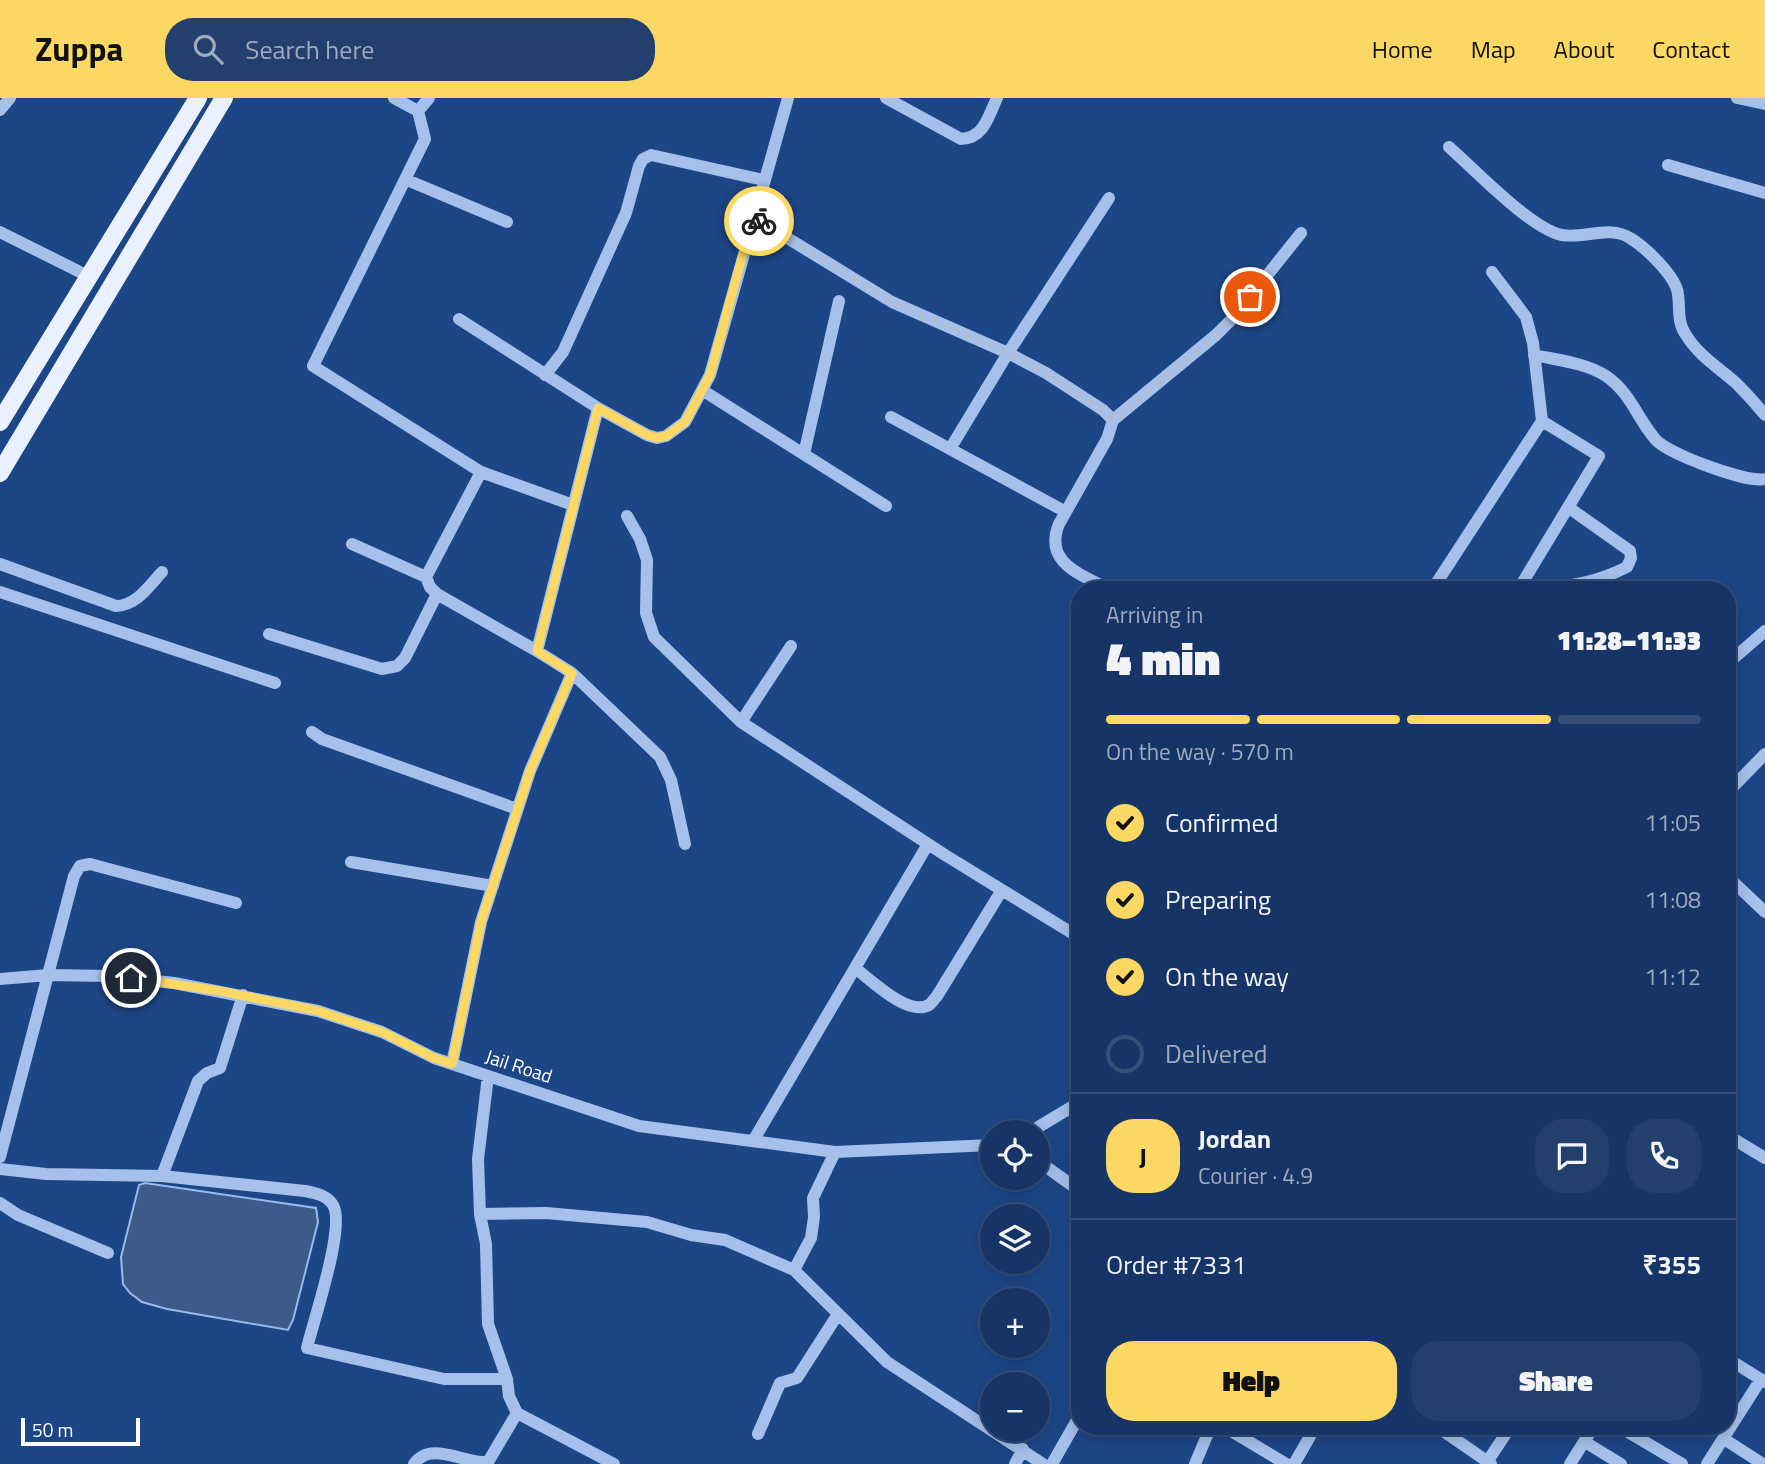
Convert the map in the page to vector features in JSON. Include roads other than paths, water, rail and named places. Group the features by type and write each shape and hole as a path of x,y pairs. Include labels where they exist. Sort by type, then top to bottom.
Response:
{"main road":[{"path":"0,422 198,98"},
{"path":"0,473 224,98"}],"street":[{"path":"0,110 10,98"},
{"path":"394,98 418,111 425,139 313,366 481,472 573,505"},
{"path":"418,111 429,98"},
{"path":"458,319 598,408 647,435 657,438 666,436 685,422 710,375 788,98"},
{"path":"886,98 961,139 972,138 982,130 997,98"},
{"path":"1738,98 1765,104"},
{"path":"1449,147 1528,216 1551,231 1574,236 1614,232 1628,236 1643,247 1676,286 1680,323 1685,335 1702,354 1738,385 1765,415"},
{"path":"545,375 563,352 569,339 626,213 643,159 651,155 763,180"},
{"path":"1668,165 1765,192"},
{"path":"407,180 507,222"},
{"path":"950,449 1008,353 1109,198"},
{"path":"753,217 892,302 1008,353 1057,381 1104,411 1113,420"},
{"path":"0,232 90,277"},
{"path":"1095,581 1060,560 1054,548 1054,536 1107,439 1113,420 1216,335 1233,318 1301,233"},
{"path":"1438,581 1542,421 1534,355 1526,317 1492,272"},
{"path":"804,454 839,301"},
{"path":"1534,355 1573,363 1606,376 1626,395 1660,444 1676,453 1741,477 1765,479"},
{"path":"702,390 887,506"},
{"path":"537,651 598,408"},
{"path":"891,417 1066,512"},
{"path":"1523,581 1599,456 1542,421"},
{"path":"426,577 481,472"},
{"path":"1568,507 1630,551 1627,567 1596,581"},
{"path":"628,516 647,560 646,612 654,636 741,722 928,844 1071,932"},
{"path":"352,544 426,577 437,594 572,673 660,757 671,780 685,844"},
{"path":"0,564 116,606 126,606 133,602 162,572"},
{"path":"0,592 275,683"},
{"path":"269,634 382,668 397,666 405,658 437,594"},
{"path":"1736,656 1765,631"},
{"path":"741,722 791,646"},
{"path":"452,1064 481,922 530,771 572,673"},
{"path":"312,732 321,739 517,809"},
{"path":"1736,784 1765,754"},
{"path":"753,1140 928,844"},
{"path":"351,862 493,886"},
{"path":"0,1157 74,876 80,866 90,864 236,903"},
{"path":"1736,885 1765,912"},
{"path":"855,968 901,1003 919,1007 928,1005 937,996 1002,890"},
{"name":"Jail Road","path":"0,979 48,975 109,976 174,983 318,1011 382,1032 434,1058 639,1126 835,1152 980,1145"},
{"path":"162,1176 198,1081 207,1073 220,1068 243,995"},
{"path":"488,1076 478,1159 480,1214 486,1244 488,1324 507,1379 509,1396 517,1413 614,1464"},
{"path":"1050,1120 1071,1107"},
{"path":"1736,1140 1765,1158"},
{"path":"794,1270 811,1238 813,1198 835,1152"},
{"path":"0,1169 46,1174 162,1176 322,1195 333,1205 336,1216 328,1275 307,1348 444,1379 507,1379"},
{"path":"1050,1170 1071,1185"},
{"path":"0,1203 18,1215 108,1253"},
{"path":"480,1214 546,1213 647,1222 691,1235 725,1240 794,1270 887,1362 1043,1464"},
{"path":"758,1434 780,1383 797,1378 838,1314"},
{"path":"1736,1364 1763,1381 1736,1420"},
{"path":"414,1464 419,1456 429,1452 478,1464 488,1462 517,1413"},
{"path":"1052,1464 1071,1431"},
{"path":"1195,1464 1207,1435"},
{"path":"1238,1435 1286,1464"},
{"path":"1294,1464 1311,1435"},
{"path":"1449,1435 1489,1463 1506,1435"},
{"path":"1570,1464 1588,1435"},
{"path":"1633,1435 1682,1464"},
{"path":"1707,1464 1726,1435"},
{"path":"1724,1438 1763,1464"},
{"path":"1584,1442 1621,1464"},
{"path":"1015,1464 1023,1449"}],"water":[{"path":"145,1183 316,1208 318,1222 293,1320 288,1330 167,1309 142,1302 130,1293 123,1284 121,1257 139,1185"}]}
